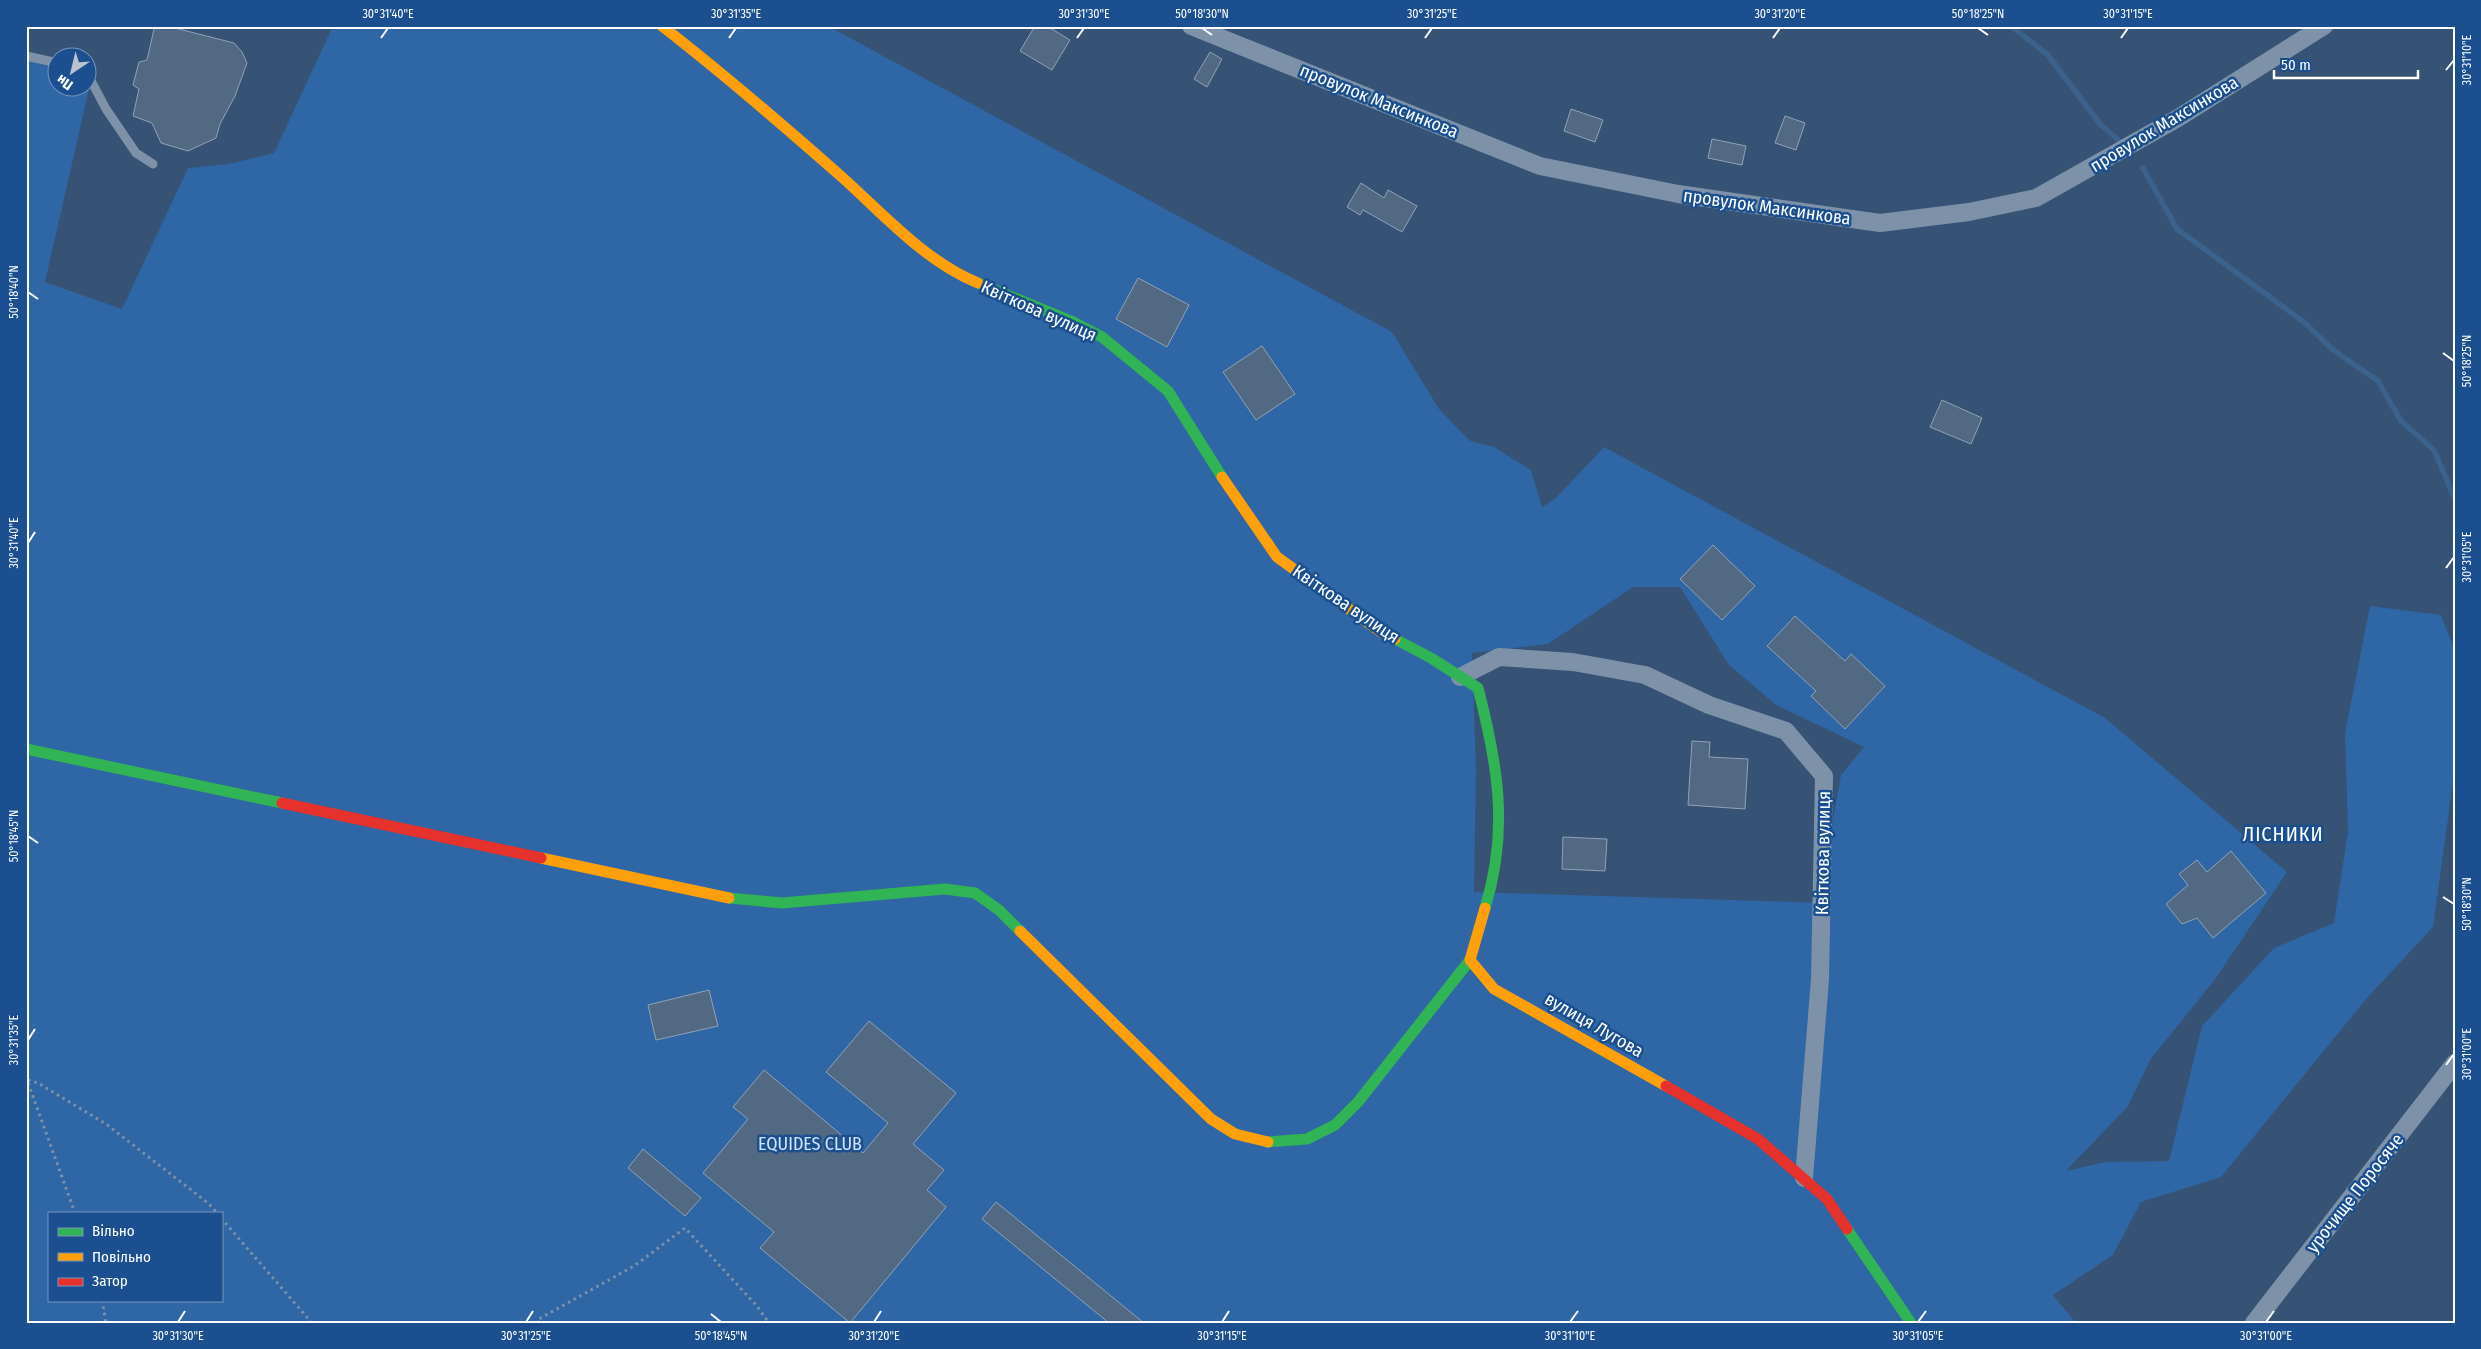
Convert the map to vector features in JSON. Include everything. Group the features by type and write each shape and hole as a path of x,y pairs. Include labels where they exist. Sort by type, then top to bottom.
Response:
{"street":[{"name":"Квіткова вулиця","path":"662,26 738,86 921,248 962,277 1071,321 1102,337 1168,391 1231,492 1277,557 1381,632 1431,658 1460,677 1499,658 1573,662 1645,675 1709,705 1786,731 1824,776 1820,979 1804,1178"},
{"name":"провулок Максинкова","path":"1191,26 1540,166 1678,194 1880,223 1969,212 2036,198 2178,118 2324,26"},
{"path":"26,749 738,900 782,903 891,896 945,889 975,893 999,910 1211,1119 1235,1134 1263,1142 1307,1139 1335,1126 1358,1102 1470,960 1494,880 1500,823 1493,745 1478,688 1460,677"},
{"name":"вулиця Лугова","path":"1470,960 1494,989 1758,1139 1827,1199 1911,1323"},
{"name":"урочище Поросяче","path":"2254,1323 2455,1063"}],"lane":[{"path":"26,56 48,61"},
{"path":"98,94 136,153 154,164"}],"path":[{"path":"27,1078 75,1212"},
{"path":"27,1078 106,1124 208,1203 215,1212"},
{"path":"222,1219 312,1323"},
{"path":"538,1323 537,1320 634,1266 685,1228 756,1305 769,1323"},
{"path":"102,1302 106,1323"}],"green space":[{"name":"EQUIDES CLUB","path":"333,26 828,26 1392,332 1439,409 1470,441 1494,447 1531,470 1542,507 1555,499 1604,447 2105,718 2287,872 2216,978 2150,1060 2128,1106 2066,1171 2105,1162 2169,1161 2202,1026 2274,948 2334,923 2348,831 2345,733 2370,606 2441,615 2455,651 2455,767 2433,927 2367,998 2221,1177 2141,1202 2113,1255 2053,1295 2076,1323 26,1323 26,56 48,61 48,98 87,98 45,282 122,309 188,168 229,164 274,153","holes":["1633,587 1680,587 1729,665 1776,705 1864,747 1841,775 1829,843 1826,903 1474,892 1476,769 1472,653 1548,644"]}],"building":[{"path":"167,26 234,43 242,52 247,63 235,96 220,124 216,138 188,151 161,143 152,123 133,116 139,89 133,85 139,62 147,60 154,29"},
{"path":"1035,26 1047,26 1070,40 1052,70 1020,51"},
{"path":"1210,52 1222,59 1207,87 1194,79"},
{"path":"1571,109 1603,120 1595,142 1564,131"},
{"path":"1785,116 1805,123 1796,150 1775,143"},
{"path":"1712,139 1746,146 1742,165 1708,158"},
{"path":"1361,183 1384,198 1388,190 1417,206 1402,232 1363,210 1360,215 1347,207"},
{"path":"1138,278 1189,305 1167,347 1116,319"},
{"path":"1262,346 1295,394 1256,420 1223,372"},
{"path":"1942,400 1982,418 1971,444 1930,427"},
{"path":"1713,545 1755,586 1722,620 1680,579"},
{"path":"1795,616 1845,661 1851,654 1885,686 1845,729 1811,696 1816,691 1767,646"},
{"path":"1692,741 1710,742 1709,757 1748,759 1745,809 1688,805"},
{"path":"1563,837 1607,839 1605,871 1562,869"},
{"path":"2231,851 2266,893 2213,938 2197,918 2182,924 2166,904 2188,885 2179,874 2197,860 2207,872"},
{"path":"709,990 718,1026 656,1040 648,1005"},
{"path":"869,1021 956,1093 913,1144 944,1170 927,1190 946,1207 850,1323 760,1248 774,1232 703,1173 748,1119 733,1107 764,1070 863,1153 888,1123 826,1072"},
{"path":"643,1149 701,1198 685,1216 628,1168"},
{"path":"996,1202 1144,1323 1109,1323 982,1219"}],"waterway":[{"path":"2011,26 2047,54 2100,124 2123,144"},
{"path":"2143,168 2177,229 2304,322 2332,349 2378,381 2401,421 2434,450 2455,499"}],"traffic: fast":[{"path":"978,283 1071,321 1102,337 1168,391 1222,477"},
{"path":"1395,639 1431,658 1478,688 1491,744 1498,798 1499,825 1497,852 1485,908"},
{"path":"26,749 282,803"},
{"path":"729,898 782,903 945,889 975,893 999,910 1020,931"},
{"path":"1268,1142 1307,1139 1335,1125 1358,1102 1470,960"},
{"path":"1847,1229 1911,1323"}],"traffic: slow":[{"path":"662,26 776,120 923,250 959,274 978,283"},
{"path":"1222,477 1277,557 1381,632 1395,639"},
{"path":"541,858 729,898"},
{"path":"1485,908 1470,960 1494,989 1666,1086"},
{"path":"1020,931 1211,1119 1235,1134 1268,1142"}],"traffic: jam":[{"path":"282,803 541,858"},
{"path":"1666,1086 1758,1139 1827,1199 1847,1229"}],"district":[{"name":"ЛІСНИКИ","path":"2283,834"}]}
